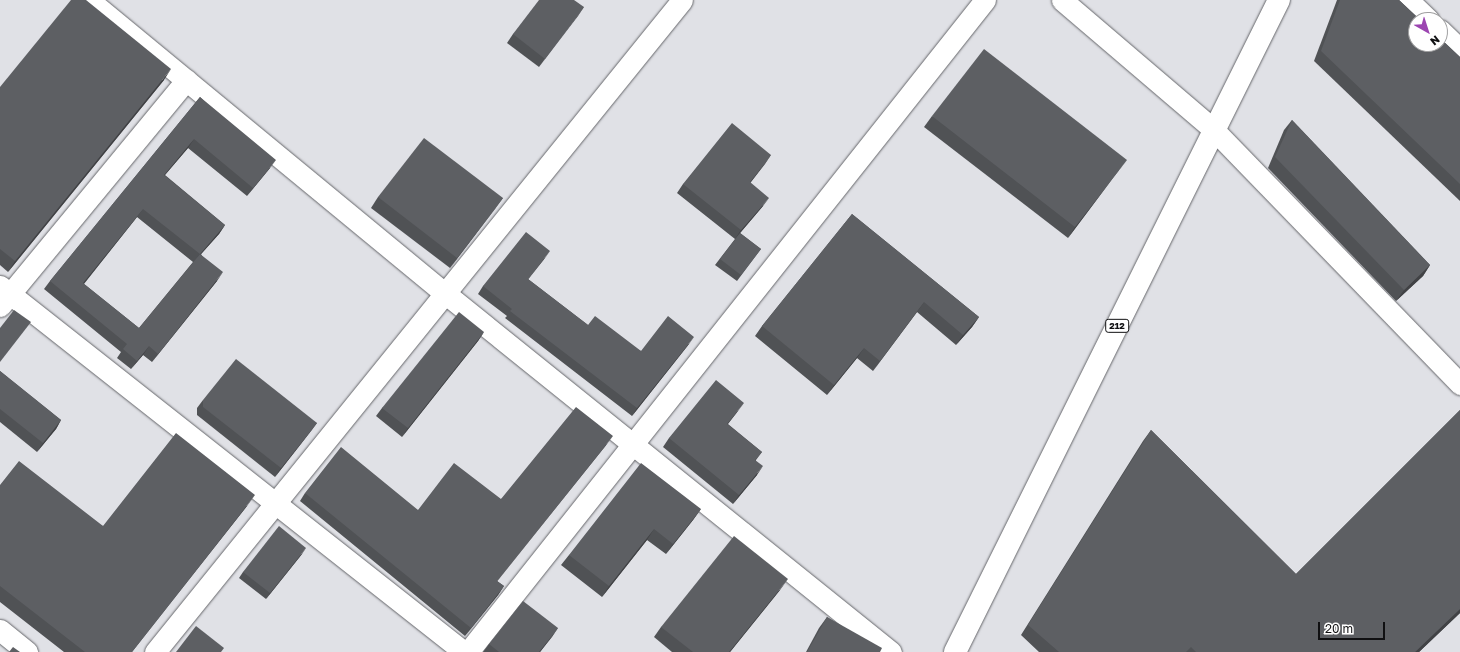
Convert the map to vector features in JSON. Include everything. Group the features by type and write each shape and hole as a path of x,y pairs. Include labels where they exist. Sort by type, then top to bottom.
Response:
{"main road":[{"name":"212","path":"955,652 1279,0"}],"street":[{"path":"89,0 446,294 891,652"},
{"path":"155,652 446,294 682,0"},
{"path":"468,652 985,0"},
{"path":"1062,0 1214,130 1460,384"},
{"path":"1408,0 1421,12"},
{"path":"1448,38 1460,49"},
{"path":"186,80 3,295 276,503 464,652"},
{"path":"0,630 27,652"}],"building":[{"path":"71,0 86,0 171,69 15,261 0,249 0,87"},
{"path":"539,0 574,0 584,7 545,59 513,34"},
{"path":"1340,0 1399,0 1412,12 1408,12 1408,52 1448,52 1448,46 1460,57 1460,184 1321,51"},
{"path":"984,49 1127,160 1075,227 932,116"},
{"path":"200,97 276,160 253,188 194,139 164,175 225,225 200,254 223,272 158,354 149,346 137,361 123,349 127,344 50,281","holes":["143,209 200,254 139,328 83,283"]},
{"path":"1292,120 1430,265 1404,290 1275,157"},
{"path":"732,123 771,155 750,182 769,198 741,230 683,184"},
{"path":"424,138 503,198 457,258 378,197"},
{"path":"852,214 979,317 963,335 924,302 880,361 864,348 834,385 762,326"},
{"path":"526,232 550,251 528,279 588,325 595,316 641,351 668,316 694,337 637,408 510,311 512,309 483,286"},
{"path":"740,233 761,249 741,275 720,259"},
{"path":"14,310 31,322 0,362 0,328"},
{"path":"459,312 484,332 408,428 382,408"},
{"path":"236,359 317,423 281,468 203,407 203,400"},
{"path":"0,371 61,420 43,443 0,409"},
{"path":"716,380 744,403 727,424 762,452 755,460 763,466 739,495 669,438"},
{"path":"576,407 613,436 497,581 504,586 471,628 305,493 341,447 418,510 454,463 501,499"},
{"path":"1460,410 1460,609 1415,652 1196,652 1191,647 1186,652 1059,652 1028,625 1151,430 1296,574"},
{"path":"176,433 255,495 132,652 85,652 0,586 0,485 19,461 103,526"},
{"path":"641,463 701,509 673,544 654,529 609,586 569,555"},
{"path":"279,526 306,548 270,593 243,572"},
{"path":"734,536 788,579 729,652 693,652 661,627"},
{"path":"523,601 558,628 539,652 499,652 489,644"},
{"path":"827,617 882,648 880,652 807,652"},
{"path":"196,626 224,648 221,652 176,652"},
{"path":"13,647 20,652 9,652"}]}
